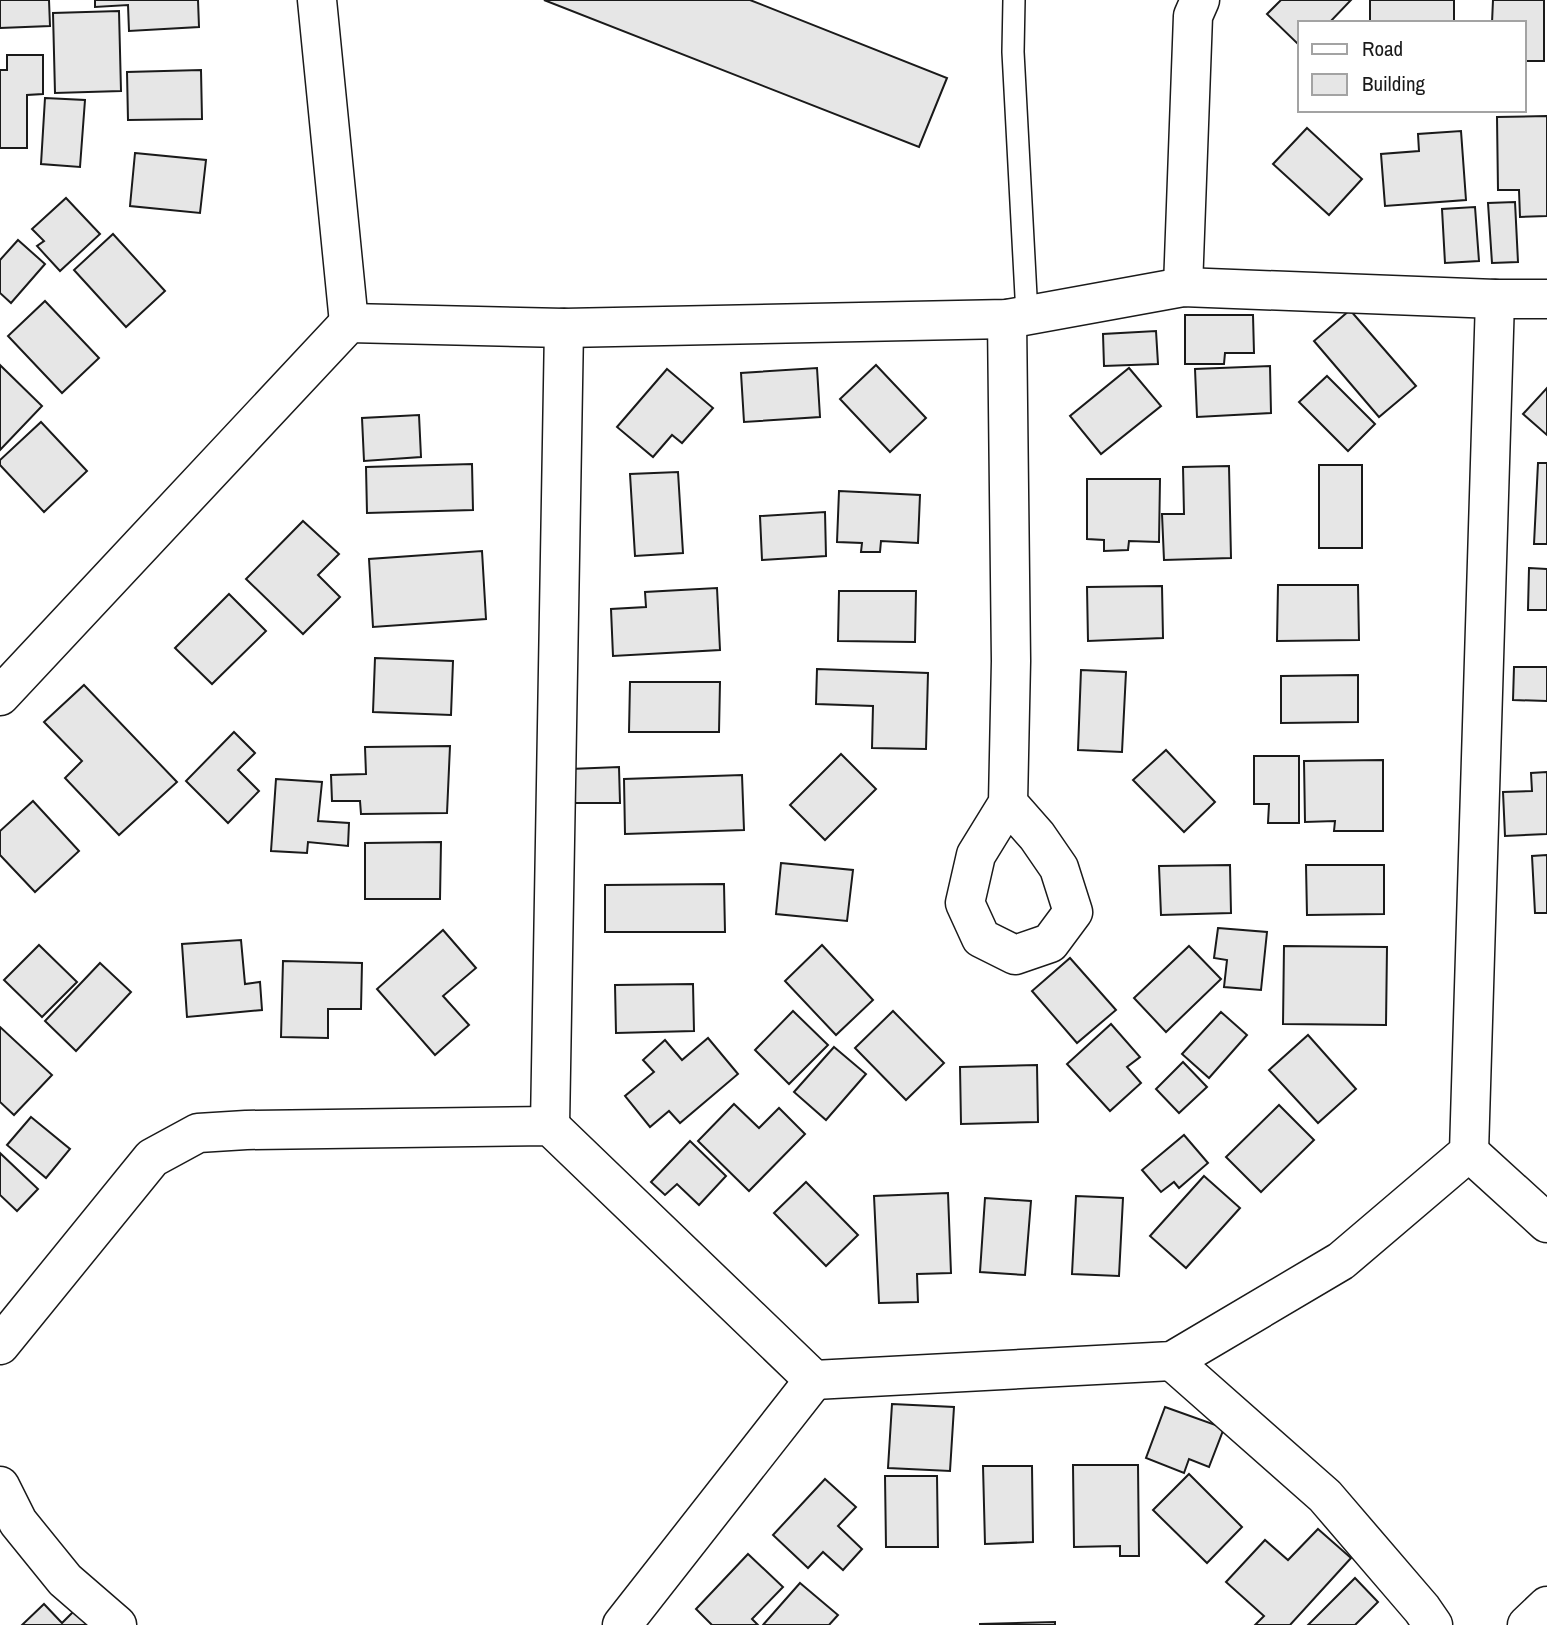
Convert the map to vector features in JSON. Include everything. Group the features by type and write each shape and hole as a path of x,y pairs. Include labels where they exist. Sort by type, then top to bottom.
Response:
{"street":[{"path":"317,0 349,323"},
{"path":"1183,287 1193,16 1200,0"},
{"path":"0,696 349,323 564,328 1017,317 1183,287 1547,299"},
{"path":"0,1345 152,1158 198,1133 550,1126 814,1380 1172,1361 1341,1261 1469,1152 1495,299"},
{"path":"1008,803 1017,317"},
{"path":"550,1126 564,328"},
{"path":"1469,1152 1547,1223"},
{"path":"1172,1361 1325,1496 1433,1625"},
{"path":"622,1625 814,1380"},
{"path":"0,1486 18,1522 65,1580 117,1625"},
{"path":"1527,1625 1547,1606"}],"lane":[{"path":"1014,0 1017,317"}],"building":[{"path":"0,0 49,0 50,26 0,28"},
{"path":"95,0 198,0 199,27 129,31 128,5 95,7"},
{"path":"544,0 750,0 947,78 919,147"},
{"path":"1281,0 1351,0 1331,21 1298,21 1298,44 1267,14"},
{"path":"1370,0 1454,0 1454,21 1370,21"},
{"path":"1493,0 1544,0 1544,61 1526,61 1526,21 1492,21"},
{"path":"119,11 121,91 55,93 53,13"},
{"path":"7,55 43,55 43,94 27,95 27,148 0,148 0,70 7,70"},
{"path":"201,70 202,119 128,120 127,72"},
{"path":"45,98 85,100 80,167 41,164"},
{"path":"1547,116 1547,216 1520,217 1519,190 1498,190 1497,117"},
{"path":"1307,128 1362,179 1329,215 1273,164"},
{"path":"1461,131 1466,200 1385,206 1381,154 1419,151 1418,134"},
{"path":"135,153 206,160 200,213 130,206"},
{"path":"66,198 100,234 60,271 37,246 44,241 32,229"},
{"path":"1515,202 1518,262 1492,263 1488,203"},
{"path":"1475,207 1479,261 1445,263 1442,209"},
{"path":"113,234 165,291 126,327 74,270"},
{"path":"18,240 45,264 11,303 0,293 0,260"},
{"path":"45,301 99,358 62,393 8,336"},
{"path":"1350,310 1416,386 1379,417 1314,341"},
{"path":"1185,315 1253,315 1254,353 1225,353 1224,364 1185,364"},
{"path":"1156,331 1158,364 1104,366 1103,334"},
{"path":"0,365 42,406 0,450"},
{"path":"876,365 926,418 890,452 840,399"},
{"path":"1270,366 1271,413 1197,417 1195,369"},
{"path":"817,368 820,417 744,422 741,373"},
{"path":"1129,368 1161,406 1101,454 1070,416"},
{"path":"667,369 713,408 682,443 672,435 653,457 617,427"},
{"path":"1327,376 1375,424 1348,451 1299,402"},
{"path":"1547,388 1547,435 1523,414"},
{"path":"419,415 421,457 364,461 362,418"},
{"path":"41,422 87,471 44,512 0,465 0,460"},
{"path":"1538,463 1547,463 1547,544 1534,544"},
{"path":"472,464 473,510 367,513 366,467"},
{"path":"1319,465 1362,465 1362,548 1319,548"},
{"path":"1229,466 1231,558 1164,560 1162,514 1184,514 1183,467"},
{"path":"678,472 683,553 635,556 630,474"},
{"path":"1087,479 1160,479 1159,542 1129,541 1128,550 1104,551 1104,540 1087,539"},
{"path":"839,491 920,495 918,543 881,541 880,552 861,552 862,543 837,542"},
{"path":"825,512 826,556 762,560 760,516"},
{"path":"303,521 339,554 318,575 340,597 303,634 246,579"},
{"path":"482,551 486,619 373,627 369,559"},
{"path":"1529,568 1547,569 1547,610 1528,610"},
{"path":"1278,585 1358,585 1359,640 1277,641"},
{"path":"1162,586 1163,638 1088,641 1087,587"},
{"path":"717,588 720,650 613,656 611,609 646,607 645,592"},
{"path":"839,591 916,591 915,642 838,641"},
{"path":"229,594 266,631 212,684 175,648"},
{"path":"375,658 453,661 451,715 373,712"},
{"path":"1514,667 1547,667 1547,701 1513,700"},
{"path":"817,669 928,673 926,749 872,748 873,706 816,704"},
{"path":"1081,670 1126,672 1122,752 1078,750"},
{"path":"1358,675 1358,722 1281,723 1281,676"},
{"path":"630,682 720,682 719,732 629,732"},
{"path":"84,685 177,782 119,835 65,778 82,761 44,722"},
{"path":"234,732 255,753 238,770 259,791 228,823 186,781"},
{"path":"450,746 447,813 361,814 360,801 332,801 331,775 366,774 365,747"},
{"path":"1166,750 1215,802 1184,832 1133,780"},
{"path":"841,754 876,789 825,840 790,805"},
{"path":"1254,756 1299,756 1299,823 1268,823 1269,804 1254,804"},
{"path":"1383,760 1383,831 1334,831 1335,821 1305,822 1304,761"},
{"path":"619,767 620,803 570,803 570,769"},
{"path":"1547,772 1547,834 1505,836 1503,792 1532,791 1531,773"},
{"path":"742,775 744,830 625,834 624,779"},
{"path":"276,779 322,782 318,821 349,823 348,846 308,842 307,853 271,851"},
{"path":"33,801 79,851 35,892 0,855 0,831"},
{"path":"441,842 440,899 365,899 365,843"},
{"path":"1547,855 1547,913 1535,913 1532,856"},
{"path":"781,863 853,870 847,921 776,914"},
{"path":"1230,865 1231,913 1161,915 1159,866"},
{"path":"1306,865 1384,865 1384,914 1307,915"},
{"path":"724,884 725,932 605,932 605,885"},
{"path":"1218,928 1267,932 1261,990 1224,987 1227,960 1214,958"},
{"path":"443,930 476,968 443,996 469,1025 435,1055 377,989"},
{"path":"241,940 245,984 260,982 262,1010 187,1017 182,944"},
{"path":"39,945 77,982 42,1017 4,980"},
{"path":"822,945 873,1000 836,1035 785,981"},
{"path":"1189,946 1221,979 1166,1032 1134,998"},
{"path":"1284,946 1387,947 1386,1025 1283,1024"},
{"path":"1070,958 1116,1010 1077,1043 1032,991"},
{"path":"283,961 362,963 361,1009 328,1009 328,1038 281,1037"},
{"path":"100,963 131,992 76,1051 45,1021"},
{"path":"693,984 694,1031 616,1033 615,985"},
{"path":"793,1011 828,1045 789,1084 755,1050"},
{"path":"893,1011 944,1063 906,1100 855,1048"},
{"path":"1221,1012 1247,1035 1209,1078 1182,1054"},
{"path":"1111,1024 1140,1057 1127,1067 1141,1083 1110,1111 1067,1064"},
{"path":"0,1027 52,1075 14,1115 0,1102"},
{"path":"1308,1035 1356,1089 1318,1123 1269,1070"},
{"path":"708,1038 738,1074 680,1123 669,1111 650,1127 625,1096 654,1072 643,1060 665,1040 682,1060"},
{"path":"834,1047 866,1074 826,1120 794,1092"},
{"path":"1183,1062 1207,1087 1179,1113 1156,1089"},
{"path":"1037,1065 1038,1122 961,1124 960,1067"},
{"path":"734,1104 759,1128 779,1108 805,1134 749,1191 698,1141"},
{"path":"1279,1105 1314,1140 1261,1192 1226,1157"},
{"path":"31,1117 70,1149 46,1178 7,1145"},
{"path":"1184,1135 1208,1163 1179,1188 1174,1182 1161,1192 1142,1170"},
{"path":"690,1141 726,1176 699,1205 677,1184 665,1195 651,1182"},
{"path":"0,1153 38,1189 17,1211 0,1195"},
{"path":"1204,1176 1240,1208 1186,1268 1150,1236"},
{"path":"806,1182 858,1235 826,1266 774,1213"},
{"path":"948,1193 951,1273 917,1274 918,1302 879,1303 874,1196"},
{"path":"1076,1196 1123,1198 1119,1276 1072,1274"},
{"path":"985,1198 1031,1201 1025,1275 980,1272"},
{"path":"892,1404 954,1407 950,1471 888,1468"},
{"path":"1165,1407 1224,1428 1209,1467 1189,1459 1184,1473 1146,1458"},
{"path":"1073,1465 1138,1465 1139,1556 1120,1556 1120,1546 1074,1547"},
{"path":"983,1466 1032,1466 1033,1542 985,1544"},
{"path":"1189,1474 1242,1527 1207,1563 1153,1510"},
{"path":"885,1476 937,1476 938,1547 886,1547"},
{"path":"825,1479 856,1507 838,1526 862,1549 843,1570 823,1552 808,1568 773,1535"},
{"path":"1318,1529 1351,1558 1290,1625 1255,1625 1264,1616 1226,1582 1265,1540 1288,1560"},
{"path":"748,1554 783,1587 752,1619 758,1625 712,1625 696,1609"},
{"path":"1355,1578 1378,1602 1355,1625 1308,1625"},
{"path":"800,1583 838,1615 829,1625 763,1625"},
{"path":"44,1604 62,1623 75,1610 90,1625 22,1625"},
{"path":"1055,1622 1055,1625 980,1625 980,1624"}]}
